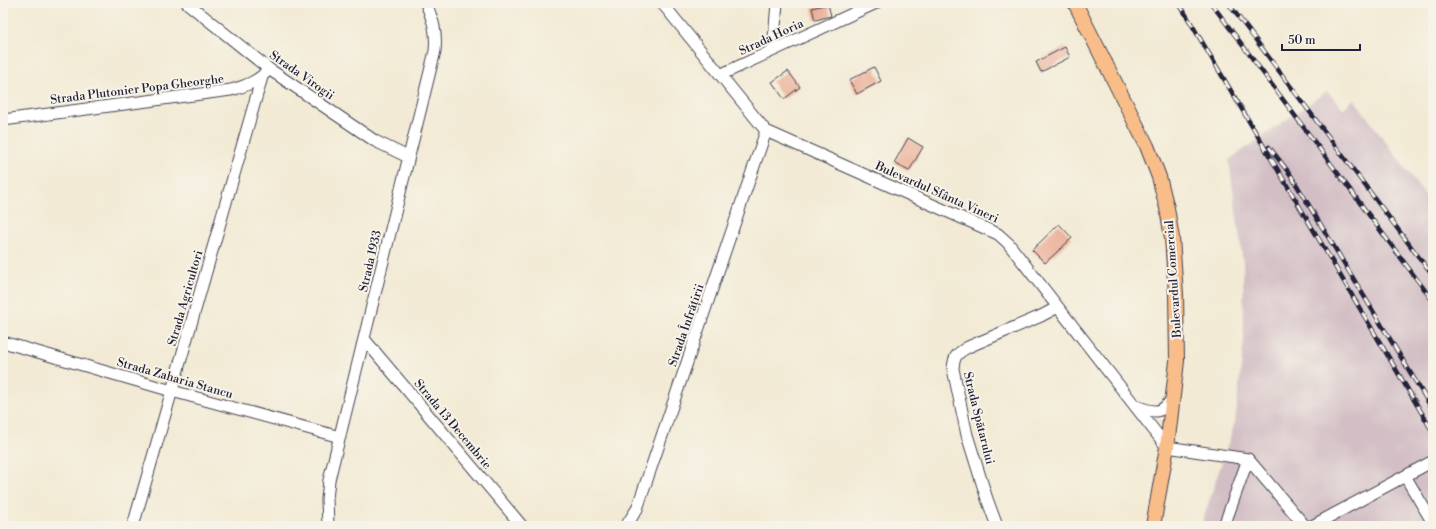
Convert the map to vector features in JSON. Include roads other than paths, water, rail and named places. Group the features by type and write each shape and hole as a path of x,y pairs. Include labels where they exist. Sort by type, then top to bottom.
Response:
{"main road":[{"name":"Bulevardul Comercial","path":"1075,3 1147,146 1159,177 1167,208 1172,238 1178,339 1174,395 1167,447 1153,526"}],"street":[{"name":"Strada Virogii","path":"187,3 266,73 375,141 408,158"},
{"name":"Strada 1933","path":"328,526 327,499 329,480 365,340 435,51 436,37 426,3"},
{"name":"Bulevardul Sfânta Vineri","path":"662,3 766,131 998,234 1008,243 1167,447"},
{"path":"773,50 778,3"},
{"name":"Strada Horia","path":"720,74 876,3"},
{"name":"Strada Plutonier Popa Gheorghe","path":"3,120 231,90 245,86 266,73"},
{"name":"Strada Agricultori","path":"133,526 266,73"},
{"name":"Strada Înfrățirii","path":"626,526 637,509 766,131"},
{"name":"Strada Spătarului","path":"997,526 967,435 953,369 954,359 959,352 1058,307"},
{"name":"Strada 13 Decembrie","path":"365,340 522,526"},
{"name":"Strada Zaharia Stancu","path":"3,342 172,391 340,437"},
{"path":"1135,405 1148,411 1158,411 1166,408 1174,395"},
{"path":"1167,447 1248,459 1305,526"},
{"path":"1224,526 1248,459"},
{"path":"1312,526 1433,461"},
{"path":"1405,476 1433,523"}],"railway":[{"path":"1179,3 1433,432"},
{"path":"1211,3 1433,301"},
{"path":"1228,3 1433,276"},
{"path":"1269,147 1290,174 1433,410"}]}
